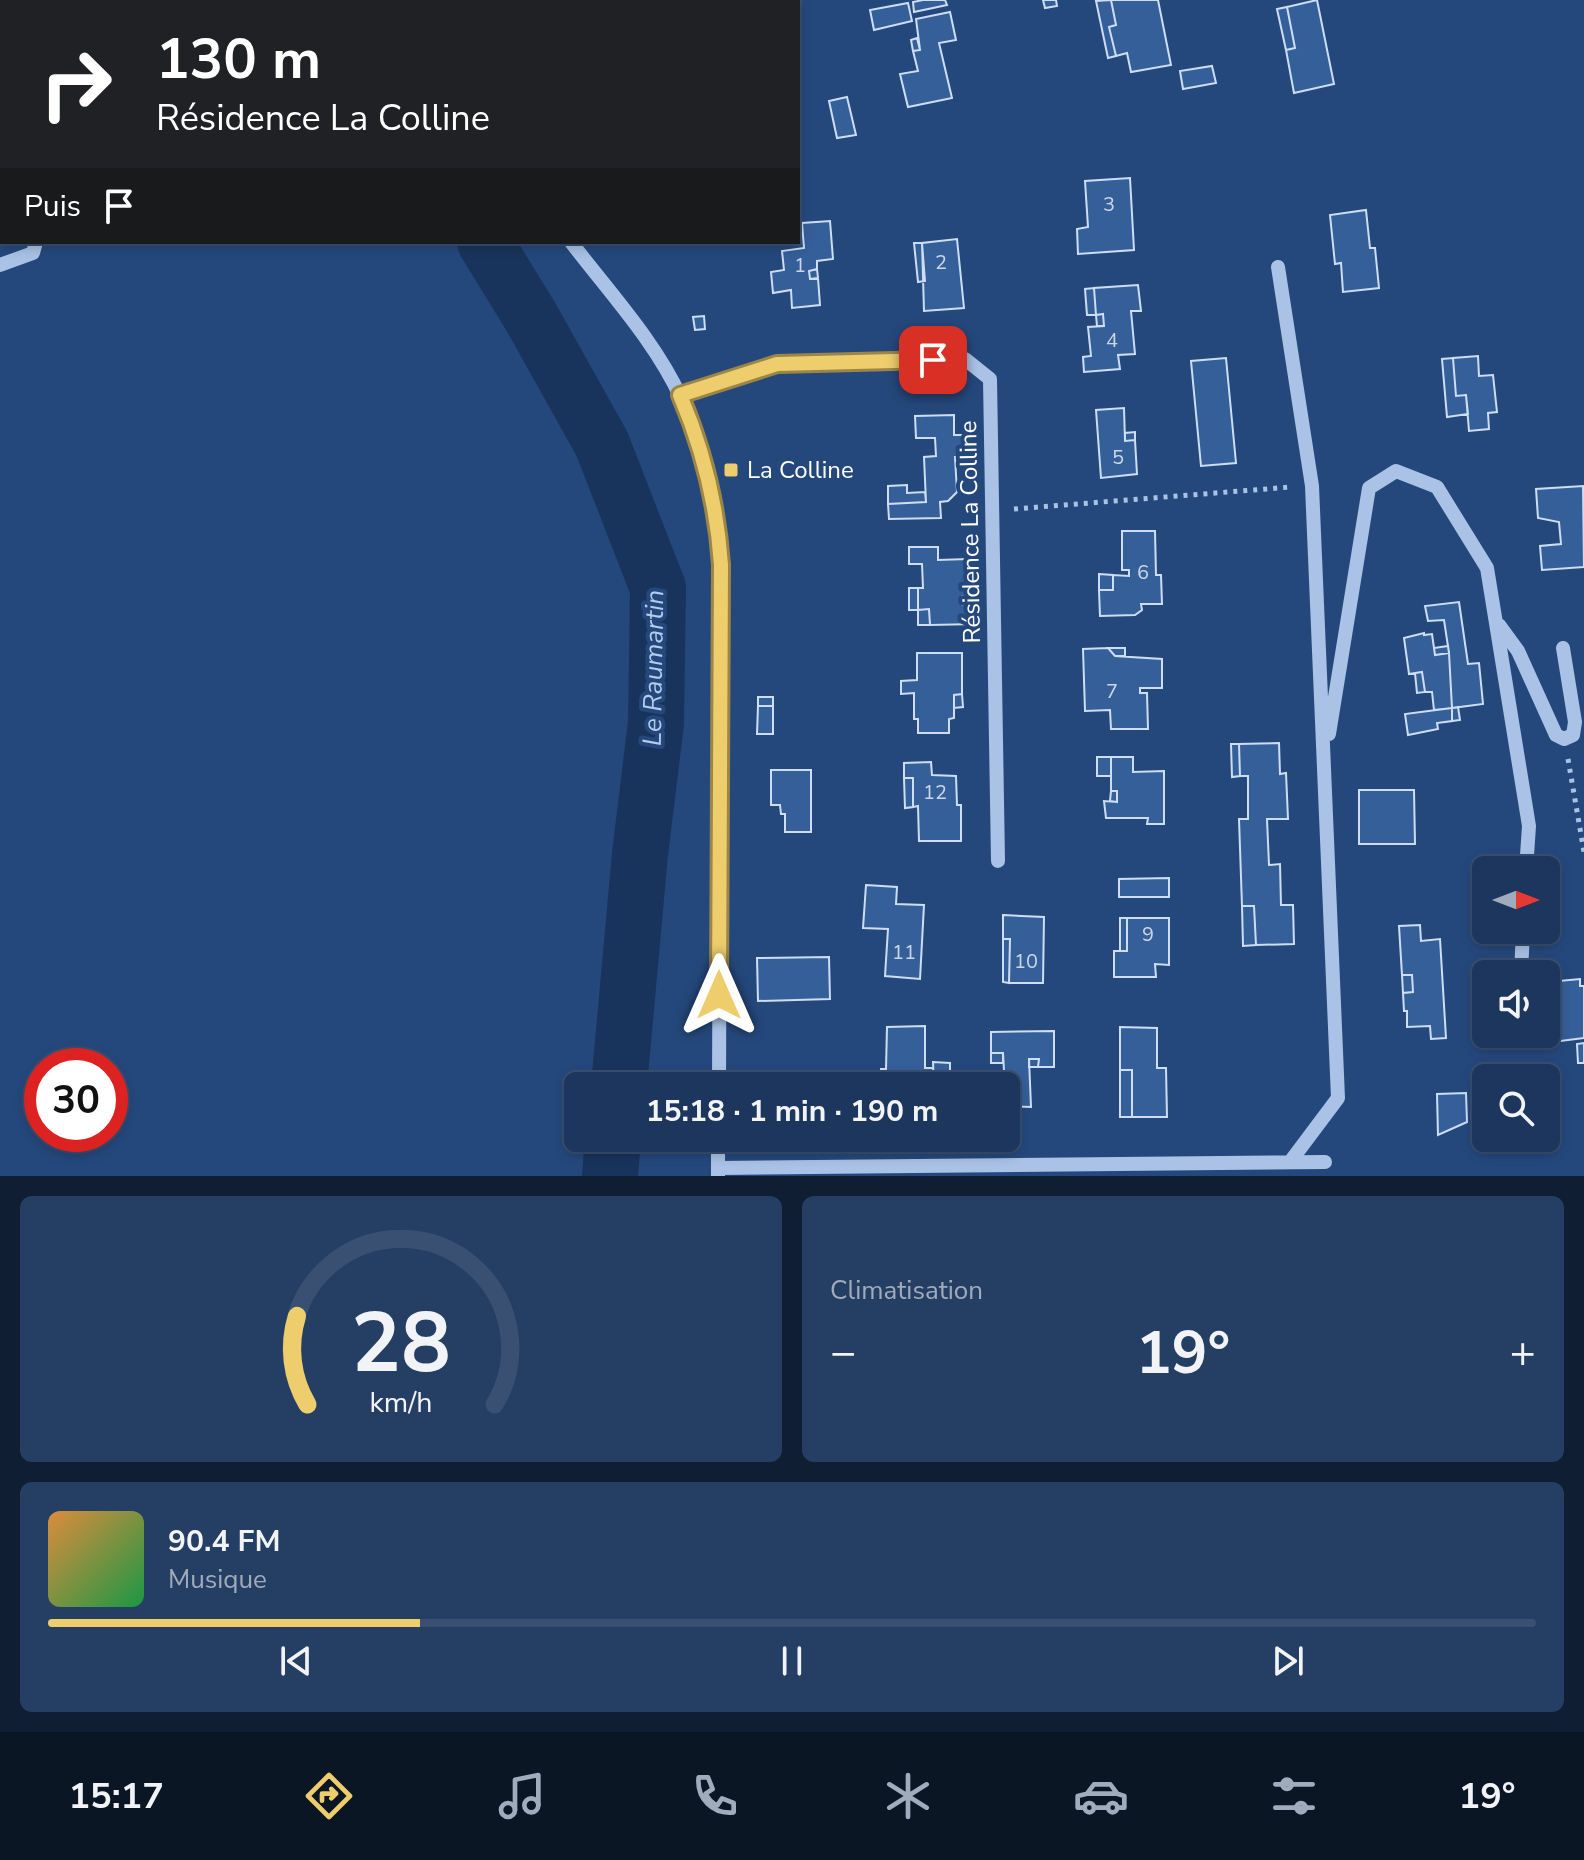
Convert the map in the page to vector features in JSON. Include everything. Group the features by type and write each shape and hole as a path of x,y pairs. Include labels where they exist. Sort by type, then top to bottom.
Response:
{"street":[{"path":"0,265 33,253 35,244"},
{"path":"573,244 645,340 680,395 698,437 707,469 719,534 719,1072"},
{"path":"1278,267 1312,486 1338,1098 1290,1162"},
{"name":"Résidence La Colline","path":"680,395 777,364 965,359 990,379 998,861"},
{"path":"1324,762 1369,488 1396,471 1437,487 1487,568 1529,826 1527,856"},
{"path":"1496,621 1518,651 1556,735 1564,739 1573,735 1575,722 1563,648"},
{"path":"718,1172 1325,1162"}],"path":[{"path":"992,511 1312,486"},
{"path":"1564,739 1584,852"}],"building":[{"path":"945,0 947,5 914,12 913,2"},
{"path":"1043,0 1056,0 1057,6 1045,8"},
{"path":"1111,0 1116,25 1109,27 1116,56 1108,58 1096,1"},
{"path":"1111,0 1158,0 1171,65 1131,72 1127,53 1116,56 1109,27 1116,25"},
{"path":"1317,0 1334,84 1294,93 1286,50 1295,48 1287,7"},
{"path":"908,3 912,21 874,30 870,10"},
{"path":"1287,7 1295,48 1286,50 1277,9"},
{"path":"950,12 956,40 939,43 952,98 908,107 900,74 918,71 913,51 920,50 916,19"},
{"path":"917,38 920,50 913,51 911,40"},
{"path":"1212,66 1216,83 1183,89 1180,71"},
{"path":"847,97 856,135 837,138 829,101"},
{"path":"1130,178 1134,250 1078,254 1077,229 1088,227 1085,181"},
{"path":"1366,210 1370,248 1375,248 1379,288 1343,292 1341,263 1335,264 1330,215"},
{"path":"830,221 833,259 817,261 817,269 809,271 810,279 818,278 820,305 792,308 791,290 773,293 771,272 784,270 782,251 804,248 802,223"},
{"path":"957,239 964,308 924,311 922,243"},
{"path":"914,243 922,243 925,281 918,282"},
{"path":"817,269 818,278 810,279 809,271"},
{"path":"1138,285 1141,311 1131,311 1135,354 1118,355 1120,369 1084,372 1083,357 1091,356 1088,327 1104,326 1103,314 1096,315 1094,288"},
{"path":"1094,288 1096,315 1087,315 1085,289"},
{"path":"1103,314 1104,326 1097,326 1096,315"},
{"path":"704,316 705,329 695,330 693,317"},
{"path":"1478,356 1479,376 1493,375 1497,412 1488,413 1489,429 1469,431 1466,395 1456,396 1453,358"},
{"path":"1226,358 1236,463 1201,466 1191,361"},
{"path":"1453,358 1456,396 1466,395 1468,414 1447,417 1442,359"},
{"path":"1124,408 1125,441 1135,440 1137,474 1101,478 1096,410"},
{"path":"954,415 954,435 964,435 965,457 955,457 957,492 948,501 940,502 941,518 889,519 888,504 926,502 924,457 936,456 935,438 916,438 915,416"},
{"path":"1135,432 1135,440 1125,441 1125,433"},
{"path":"955,457 965,457 966,466 956,466"},
{"path":"907,485 907,493 925,492 926,502 888,504 888,486"},
{"path":"1583,486 1584,567 1542,570 1540,546 1561,544 1559,522 1538,518 1536,489"},
{"path":"1122,531 1155,531 1156,575 1161,575 1162,604 1141,604 1142,610 1135,615 1100,616 1099,590 1113,590 1113,575 1129,576 1129,570 1122,570"},
{"path":"909,547 938,547 938,560 968,559 969,595 962,596 962,605 976,605 976,624 930,625 929,609 918,610 918,588 923,588 922,564 909,564"},
{"path":"1099,574 1113,575 1113,590 1099,590"},
{"path":"909,588 918,588 918,610 909,610"},
{"path":"969,595 969,605 962,605 962,596"},
{"path":"1459,602 1468,664 1479,663 1483,704 1452,708 1444,620 1428,621 1425,606"},
{"path":"929,609 930,625 918,625 918,610"},
{"path":"1432,634 1435,655 1449,653 1452,708 1434,710 1432,692 1425,692 1422,672 1409,674 1404,638"},
{"path":"1448,646 1449,653 1435,655 1434,648"},
{"path":"1108,648 1115,656 1162,659 1162,688 1140,688 1140,693 1147,693 1148,729 1111,729 1110,710 1085,711 1083,649"},
{"path":"1108,648 1125,648 1125,656 1115,656"},
{"path":"917,653 962,653 962,694 954,695 954,718 949,719 949,733 918,733 918,719 914,719 914,693 901,694 901,681 917,680"},
{"path":"1422,672 1425,692 1417,693 1415,673"},
{"path":"962,694 963,707 954,708 954,695"},
{"path":"758,697 773,697 773,706 758,706"},
{"path":"758,706 773,706 773,734 757,734"},
{"path":"1458,707 1460,720 1452,721 1452,708"},
{"path":"1452,708 1452,721 1437,723 1438,729 1408,735 1405,714"},
{"path":"1279,743 1280,774 1286,773 1288,819 1267,819 1269,865 1280,864 1281,905 1293,905 1294,944 1256,945 1254,906 1242,906 1239,819 1248,819 1248,776 1240,776 1239,744"},
{"path":"1231,744 1239,744 1240,776 1232,777"},
{"path":"1097,757 1111,757 1111,776 1097,776"},
{"path":"1111,757 1133,757 1133,772 1164,771 1164,824 1147,824 1148,818 1106,818 1104,801 1117,802 1117,791 1111,791"},
{"path":"931,762 932,775 956,776 957,805 961,805 961,841 919,841 918,806 913,807 913,778 904,778 904,763"},
{"path":"771,770 811,770 811,832 785,832 785,814 781,814 780,805 771,805"},
{"path":"904,778 913,778 913,807 905,808"},
{"path":"1359,790 1414,790 1415,844 1359,844"},
{"path":"1111,791 1117,791 1117,802 1110,801"},
{"path":"1169,878 1169,897 1119,897 1119,879"},
{"path":"866,885 897,887 896,904 924,905 920,979 885,976 888,929 863,928"},
{"path":"1242,906 1254,906 1256,945 1243,946"},
{"path":"1003,915 1044,917 1043,983 1009,983 1010,939 1003,939"},
{"path":"1120,918 1127,918 1127,951 1120,951"},
{"path":"1127,918 1169,918 1169,965 1155,964 1156,977 1114,977 1114,951 1127,951"},
{"path":"1420,925 1421,941 1440,939 1446,1038 1431,1039 1430,1026 1407,1027 1403,993 1413,992 1412,975 1402,975 1399,926"},
{"path":"1003,939 1010,939 1009,983 1003,982"},
{"path":"829,957 830,999 758,1001 757,958"},
{"path":"1402,975 1412,975 1413,992 1403,993"},
{"path":"1580,979 1580,986 1584,986 1584,1038 1560,1041 1560,981"},
{"path":"925,1026 925,1068 933,1068 933,1072 881,1072 881,1069 886,1069 887,1027"},
{"path":"1120,1027 1157,1028 1157,1068 1166,1068 1167,1117 1132,1117 1132,1070 1120,1070"},
{"path":"1054,1031 1054,1067 1038,1067 1039,1059 1029,1059 1031,1107 1020,1107 1020,1072 1004,1072 1003,1053 991,1053 991,1032"},
{"path":"1584,1043 1584,1063 1578,1063 1577,1044"},
{"path":"991,1053 1003,1053 1003,1063 991,1063"},
{"path":"1029,1059 1039,1059 1038,1067 1029,1067"},
{"path":"933,1062 950,1063 950,1072 933,1072"},
{"path":"1120,1070 1132,1070 1132,1117 1120,1117"},
{"path":"1466,1093 1467,1122 1438,1135 1437,1094"}],"waterway":[{"name":"Le Raumartin","path":"486,244 602,444 658,588 656,723 640,854 620,1072"},
{"name":"Le Raumartin","path":"610,1176 612,1152"}],"place":[{"name":"La Colline","path":"731,470"}],"route":[{"path":"719,995 719,534 707,469 698,437 680,395 777,364 933,360"}]}
